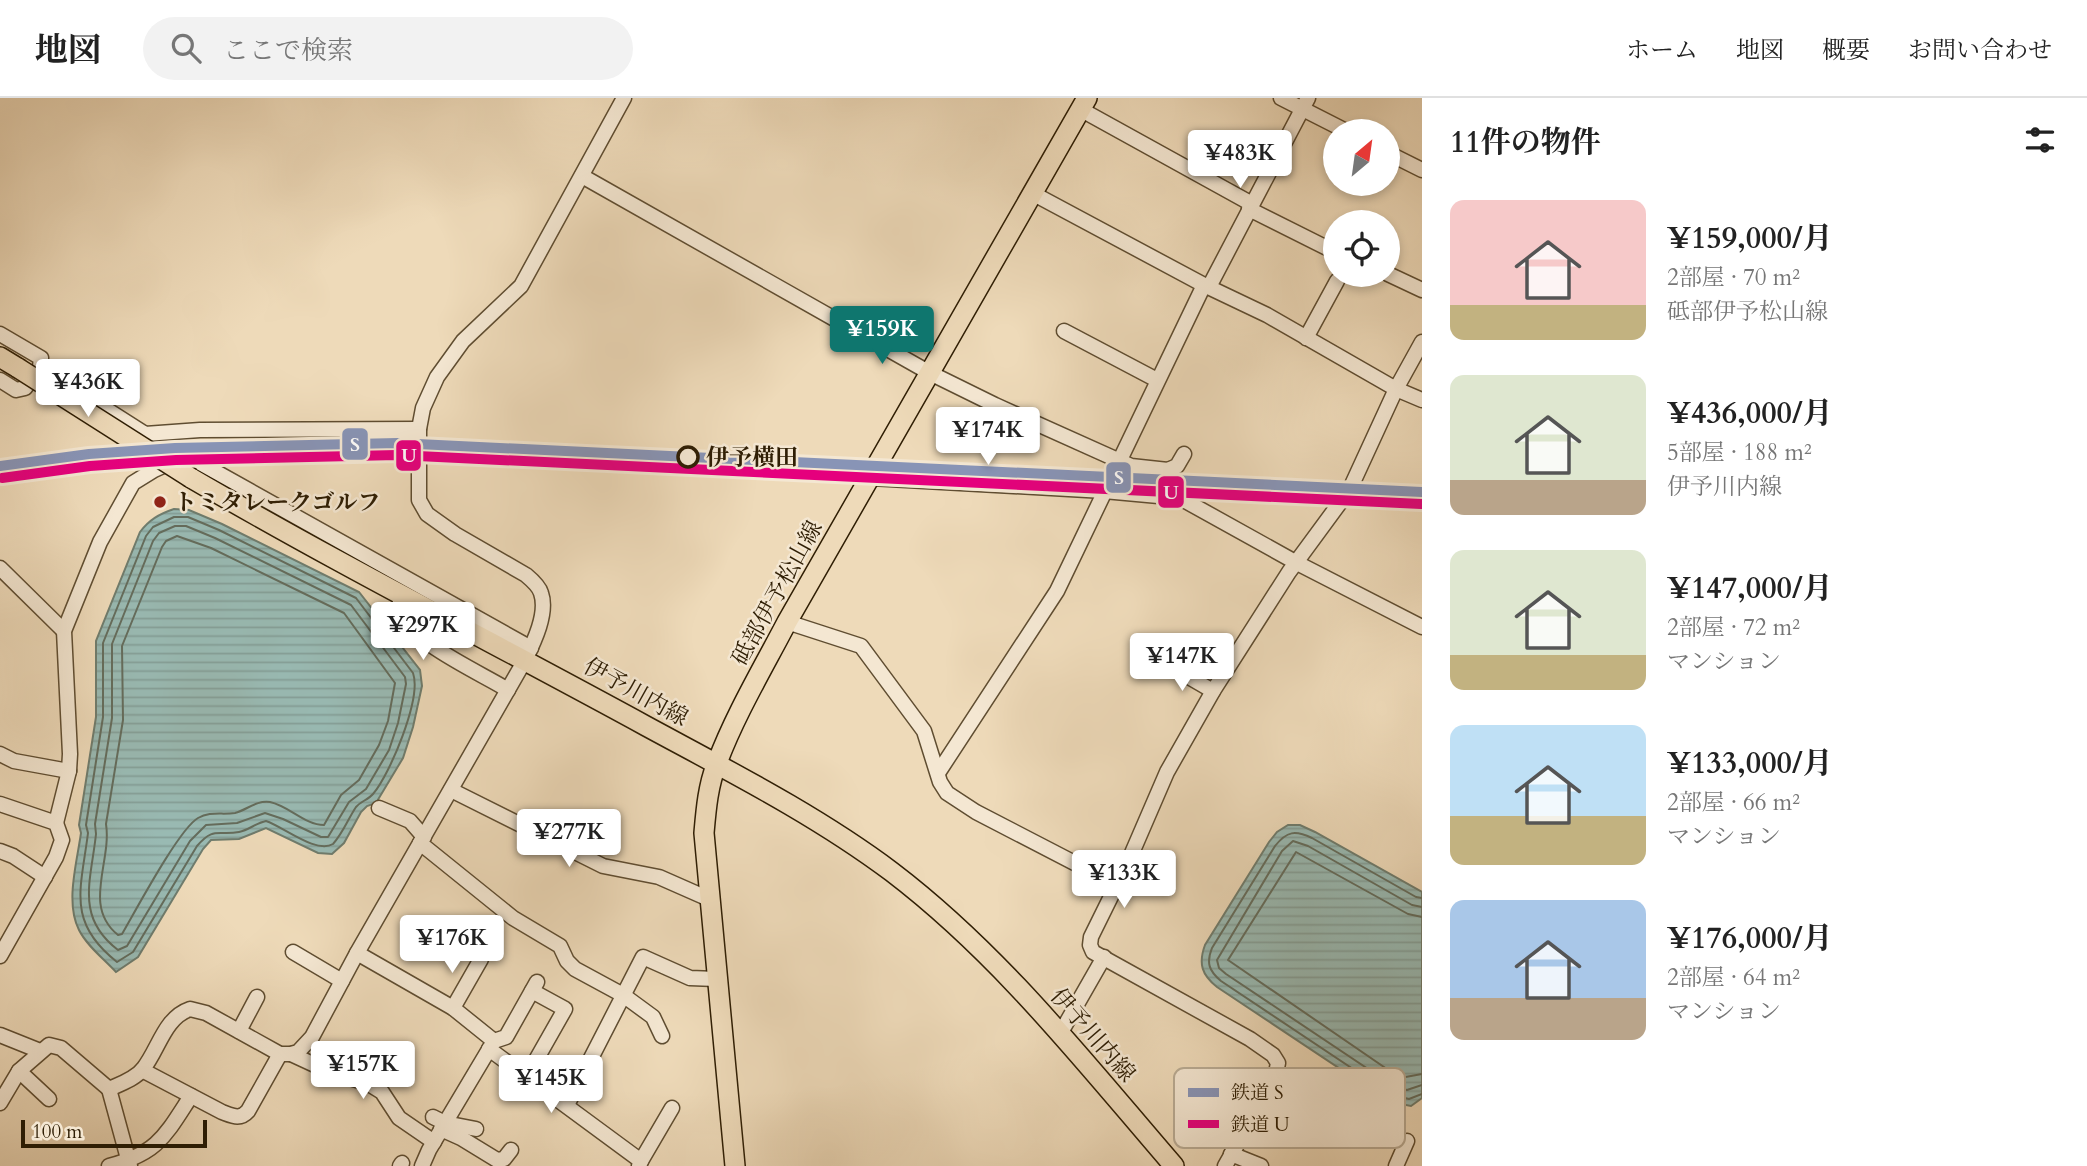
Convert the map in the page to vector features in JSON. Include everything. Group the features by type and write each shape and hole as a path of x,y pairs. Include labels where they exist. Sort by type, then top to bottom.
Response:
{"main road":[{"name":"砥部伊予松山線","path":"735,1166 704,833 706,809 716,764 756,680 788,622 1084,103"},
{"name":"伊予川内線","path":"0,357 261,519 401,595 528,654 794,809 891,872 976,944 1009,976 1174,1166"}],"street":[{"path":"142,1070 222,1112 235,1117 243,1116 248,1111 285,1054 298,1052 312,1037 528,654 541,620 541,591 526,575 455,534 427,514 419,500 419,429 423,408 437,377 463,341 521,286 624,98"},
{"path":"1281,98 1305,103 1328,119"},
{"path":"1084,103 1251,207 1323,246"},
{"path":"938,773 1057,591 1157,380 1305,103"},
{"path":"1400,158 1422,170"},
{"path":"582,176 930,373 995,405 1141,469 1168,470 1177,466 1184,454"},
{"path":"1032,193 1206,286 1267,315 1396,389 1422,400"},
{"path":"1400,280 1422,290"},
{"path":"1306,338 1334,287"},
{"path":"1064,331 1157,380"},
{"path":"0,334 41,358 40,367 25,388 16,390 0,380"},
{"path":"1277,1068 1278,1063 1273,1055 1250,1039 1093,952 1091,937 1167,772 1213,691 1297,563 1350,489 1396,389 1422,342"},
{"path":"40,367 145,434 200,430 419,429"},
{"path":"0,956 57,857 62,840 56,823 69,771 70,734 64,631 100,542 126,494 133,483 154,470 183,457 191,458 528,654"},
{"path":"870,478 1180,498 1297,563 1422,626"},
{"path":"0,568 64,631"},
{"path":"401,595 399,608 402,617 427,644 508,690"},
{"path":"788,622 861,646 924,731 947,793 958,802 1117,885"},
{"path":"1168,665 1213,691"},
{"path":"0,754 14,761 69,771"},
{"path":"451,790 603,866 659,877 709,899"},
{"path":"0,804 56,823"},
{"path":"379,808 410,821 422,840 513,918 560,946 566,961 575,969 622,995 653,1017 662,1037"},
{"path":"0,851 20,860 45,877"},
{"path":"293,952 342,981"},
{"path":"357,953 453,1008 527,1076 640,1163 672,1108"},
{"path":"567,1105 643,957 690,978 716,979"},
{"path":"1060,1034 1104,957"},
{"path":"453,1008 481,959"},
{"path":"422,1166 438,1128 492,1045 506,1037 535,986 565,1009 527,1076"},
{"path":"239,1031 257,997"},
{"path":"109,1089 142,1070 174,1017 190,1009 199,1010 285,1054 369,1084 382,1092 399,1118 438,1128 461,1138 497,1160 504,1158 511,1150"},
{"path":"0,1035 40,1051"},
{"path":"0,1103 19,1071 40,1051 49,1045 61,1048 109,1089 129,1164"},
{"path":"19,1071 49,1099"},
{"path":"109,1166 129,1164 161,1141 191,1096"},
{"path":"438,1128 476,1129"},
{"path":"1405,1146 1407,1141"},
{"path":"1396,1166 1404,1148"},
{"path":"1228,1160 1261,1166"}],"water":[{"path":"174,509 189,510 222,524 359,592 420,670 422,686 403,758 376,803 361,812 344,843 332,854 318,853 266,828 239,839 211,840 138,957 116,972 82,936 75,919 72,895 81,833 79,825 96,717 96,641 140,532 155,518"},
{"path":"1288,825 1300,825 1422,892 1422,1098 1411,1106 1405,1105 1405,1068 1339,1068 1217,987 1203,969 1205,945 1277,832"}],"rail line":[{"name":"S","path":"0,466 89,454 175,448 397,443 1422,492"},
{"name":"U","path":"2,478 90,466 176,460 397,455 1421,504"}],"place":[{"name":"伊予横田","path":"688,457"},
{"name":"トミタレークゴルフ","path":"160,502"}]}
